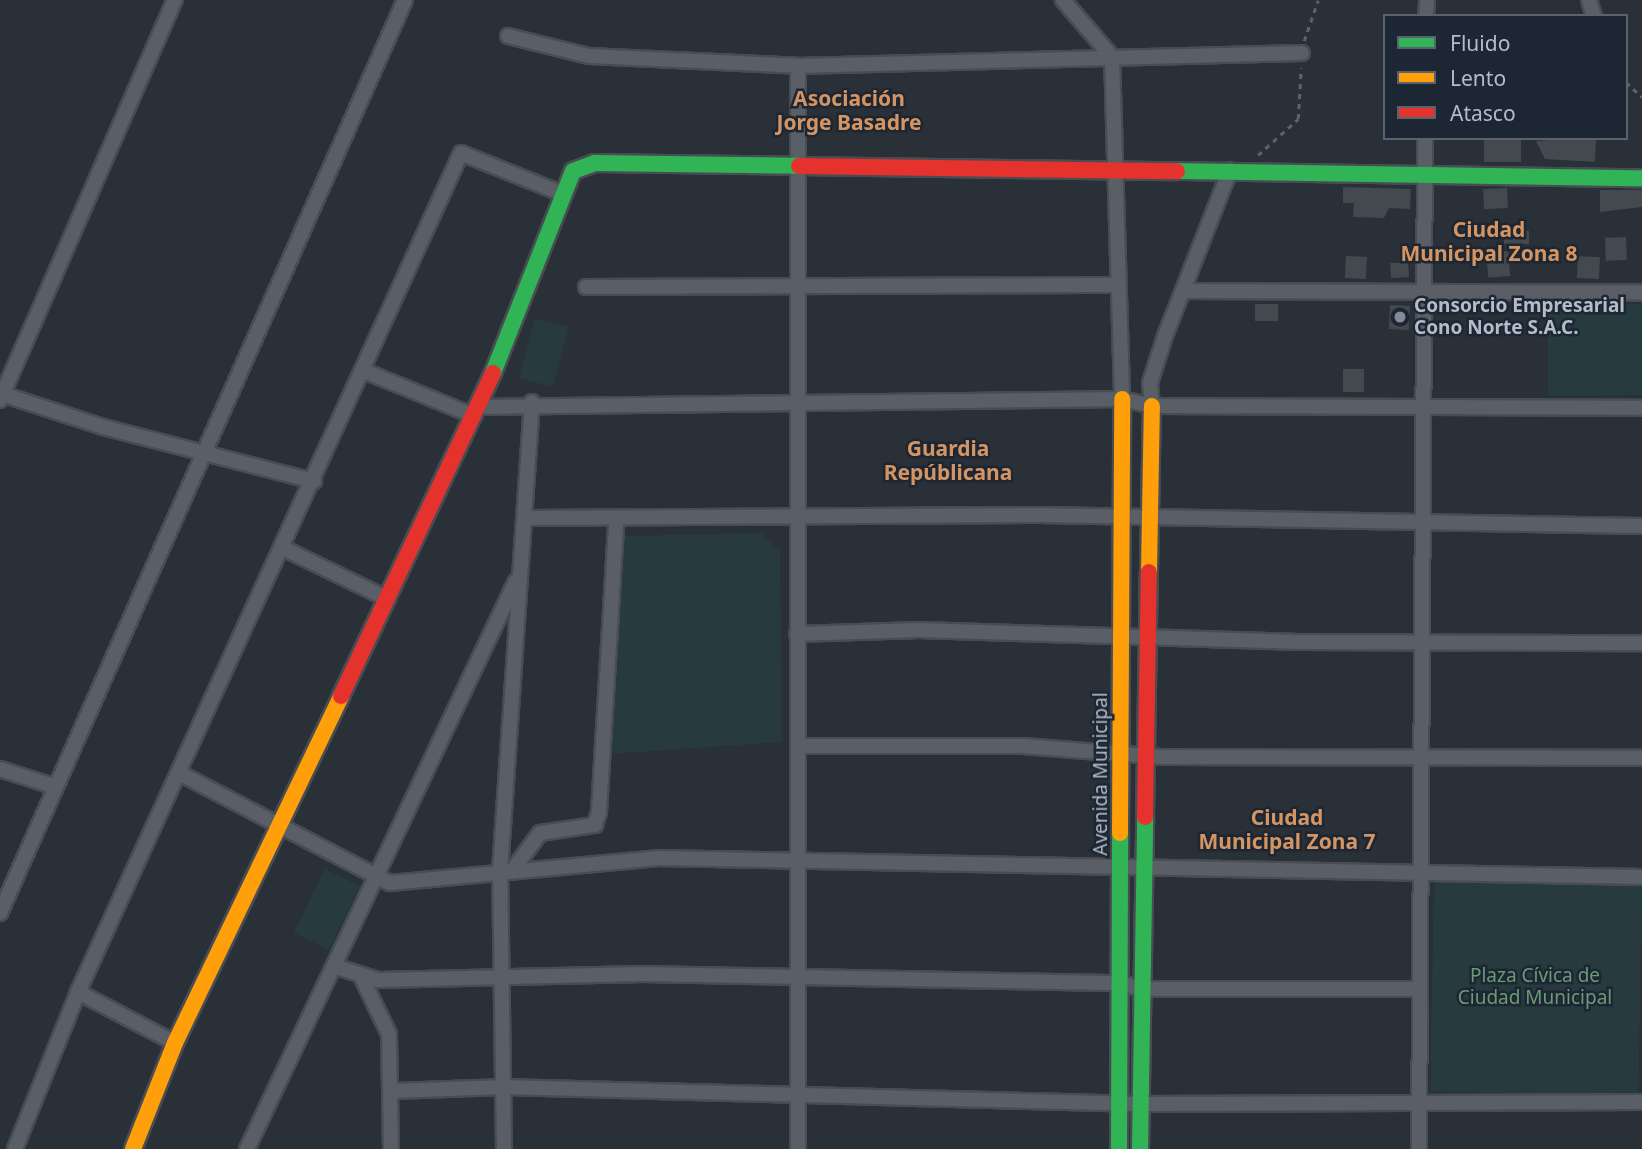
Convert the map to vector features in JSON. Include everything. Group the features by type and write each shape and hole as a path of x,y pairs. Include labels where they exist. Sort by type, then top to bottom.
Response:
{"street":[{"path":"175,0 1,397 314,481"},
{"path":"0,914 53,786 405,0"},
{"path":"1063,0 1112,57 1113,167 1122,399"},
{"path":"508,36 589,56 798,66 1302,53"},
{"path":"798,66 798,1149"},
{"path":"1419,1149 1418,873 1423,638 1421,408 1426,140"},
{"path":"15,1149 78,992 183,775 461,153 563,194"},
{"path":"133,1149 175,1043 279,830 476,412 573,171 595,163 800,170 1113,167 1230,170 1249,177 1409,171 1426,177 1642,178"},
{"path":"1140,1149 1141,989 1147,869 1152,406 1150,383 1230,170"},
{"path":"586,287 1117,285"},
{"path":"1183,291 1425,295 1642,293"},
{"path":"363,371 476,412 532,402 798,403 1122,399 1152,406 1642,408"},
{"name":"Avenida Municipal","path":"1119,1149 1122,399"},
{"path":"504,1149 506,871 532,402"},
{"path":"526,518 616,522 1122,520 1642,526"},
{"path":"506,871 540,833 595,825 599,812 616,522"},
{"path":"285,549 388,598"},
{"path":"247,1149 337,967 521,570"},
{"path":"797,634 945,630 1121,637 1423,638 1642,643"},
{"path":"799,746 1122,751 1148,756 1642,758"},
{"path":"0,769 53,786"},
{"path":"183,775 279,830 378,880 657,858 1642,877"},
{"path":"337,967 362,978 506,974 800,976 1121,983 1141,989 1418,989"},
{"path":"362,978 389,1034 393,1091 391,1149"},
{"path":"78,992 175,1043"},
{"path":"393,1091 504,1087 1119,1101 1140,1104 1420,1105 1642,1102"}],"path":[{"path":"1249,177 1260,150 1298,119 1302,53 1318,0"},
{"path":"1628,84 1642,97"}],"green space":[{"path":"1548,304 1642,304 1642,395 1548,395"},
{"path":"535,318 569,327 553,387 519,378"},
{"path":"762,533 780,552 782,742 609,754 624,536"},
{"path":"325,869 360,886 329,950 294,933"},
{"name":"Plaza Cívica de Ciudad Municipal","path":"1434,882 1642,886 1638,1095 1430,1091"}],"building":[{"path":"1484,140 1521,140 1521,162 1484,162"},
{"path":"1596,140 1595,162 1545,159 1536,141"},
{"path":"1343,187 1411,189 1410,209 1389,208 1384,218 1353,217 1354,203 1343,203"},
{"path":"1507,188 1508,208 1484,209 1483,189"},
{"path":"1600,190 1642,190 1642,207 1600,212"},
{"path":"1504,231 1529,231 1529,244 1504,244"},
{"path":"1626,237 1627,260 1606,261 1605,238"},
{"path":"1508,251 1510,276 1488,278 1486,253"},
{"path":"1346,256 1367,257 1366,279 1345,278"},
{"path":"1578,256 1600,257 1599,279 1577,278"},
{"path":"1408,262 1409,277 1391,278 1390,263"},
{"path":"1255,304 1278,304 1278,321 1255,321"},
{"name":"Consorcio Empresarial Cono Norte S.A.C.","path":"1390,305 1410,306 1409,330 1389,329"},
{"path":"1343,369 1364,369 1364,392 1343,392"}],"traffic: fast":[{"path":"493,373 573,171 595,163 799,166"},
{"path":"1177,171 1642,178"},
{"path":"1140,1149 1145,817"},
{"path":"1119,1149 1120,833"}],"traffic: slow":[{"path":"1120,833 1122,399"},
{"path":"1149,572 1152,406"},
{"path":"133,1149 175,1043 341,696"}],"traffic: jam":[{"path":"799,166 1177,171"},
{"path":"341,696 493,373"},
{"path":"1145,817 1149,572"}],"place":[{"name":"Consorcio Empresarial Cono Norte S.A.C.","path":"1400,317"}],"district":[{"name":"Asociación Jorge Basadre","path":"849,110"},
{"name":"Ciudad Municipal Zona 8","path":"1489,241"},
{"name":"Guardia Repúblicana","path":"948,460"},
{"name":"Ciudad Municipal Zona 7","path":"1287,829"}]}
